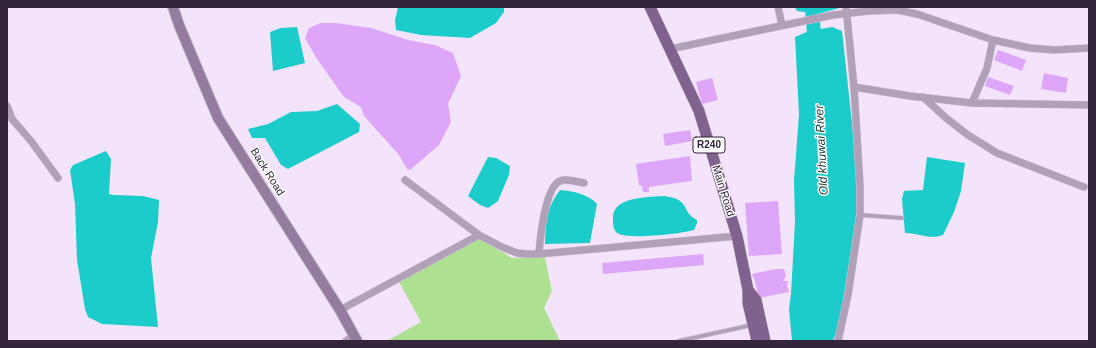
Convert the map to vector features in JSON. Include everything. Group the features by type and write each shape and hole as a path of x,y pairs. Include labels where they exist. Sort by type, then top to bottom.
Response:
{"main road":[{"name":"Main Road","path":"650,7 699,111 737,236 748,290 748,303 756,341"},
{"name":"Main Road","path":"748,290 756,300 765,341"}],"street":[{"name":"Back Road","path":"173,7 179,25 218,118 340,310 352,339"},
{"path":"778,7 782,25"},
{"path":"670,49 833,15 846,10 897,10 917,14 993,40 1030,48 1054,50 1089,48"},
{"path":"838,341 848,295 860,215 860,186 854,87 846,10"},
{"path":"972,103 987,68 993,40"},
{"path":"854,87 924,98 972,103 1089,105"},
{"path":"924,98 968,135 997,153 1084,187"},
{"path":"7,106 12,119 31,141 58,178"},
{"path":"405,180 479,235 517,253 539,254 737,236"},
{"path":"539,254 541,229 552,189 556,183 561,181 567,180 584,183"},
{"path":"340,310 479,235"}],"lane":[{"path":"860,215 902,218"},
{"path":"679,341 753,325"}],"shaded area":[{"path":"476,236 512,258 545,257 552,291 544,308 560,341 387,341 421,322 399,282"}],"water":[{"path":"398,7 504,7 504,12 496,23 470,38 421,35 396,30 395,20"},
{"path":"795,7 843,7 818,14 797,11"},
{"path":"297,27 305,63 273,71 270,32 281,28"},
{"path":"832,27 842,31 859,204 839,326 833,341 792,341 789,309 795,222 794,181 799,114 795,37 809,31"},
{"path":"337,104 360,124 359,132 288,169 281,165 265,138 252,138 248,129 268,124 291,112 317,111"},
{"path":"106,151 111,159 109,194 143,196 159,200 158,222 151,258 158,327 102,324 88,317 85,309 77,260 75,204 70,170 73,165"},
{"path":"488,157 496,158 510,166 509,175 498,201 488,208 480,205 468,196"},
{"path":"927,157 965,163 961,191 954,212 943,235 934,237 905,233 902,199 904,191 923,190"},
{"path":"560,190 580,194 597,204 590,243 545,244 547,216 551,204"},
{"path":"664,196 672,197 683,203 688,213 697,220 694,230 667,235 642,236 631,236 617,233 613,225 613,215 614,211 623,202 637,198"}],"building":[{"path":"321,23 336,23 371,28 408,40 435,45 453,53 461,76 448,104 451,122 439,145 410,170 407,169 399,155 364,116 361,107 344,97 317,59 305,38 309,28"},
{"path":"998,50 1026,60 1022,71 994,60"},
{"path":"1044,73 1068,78 1066,93 1041,89"},
{"path":"988,77 1014,86 1010,95 985,86"},
{"path":"712,78 718,100 702,104 696,82"},
{"path":"690,130 692,141 665,146 663,134"},
{"path":"690,156 692,181 649,187 649,192 643,192 642,186 639,185 636,164"},
{"path":"778,201 782,254 749,256 745,203"},
{"path":"703,254 704,265 603,274 602,263"},
{"path":"776,269 784,269 786,276 783,281 788,281 787,286 789,292 759,298 752,274"}],"waterway":[{"name":"Old khuwai River","path":"812,7 815,48"}]}
